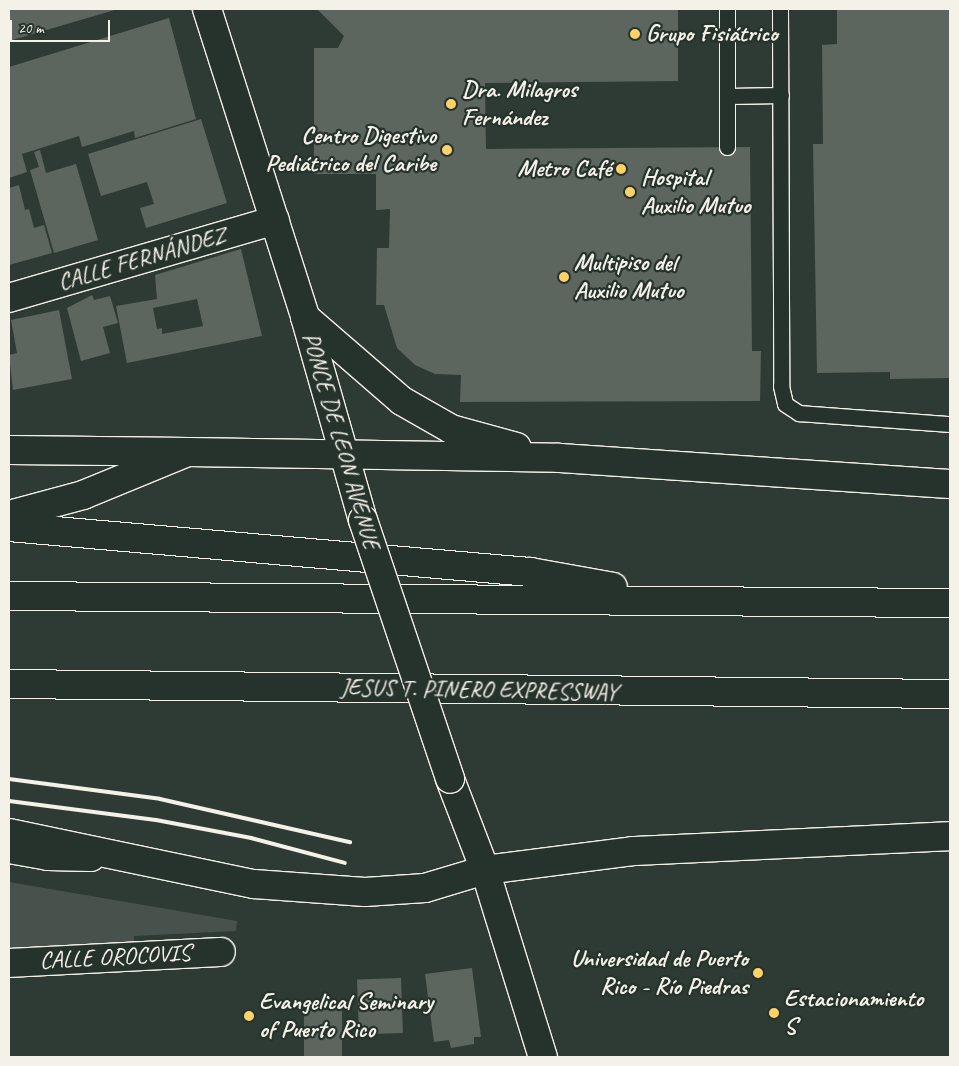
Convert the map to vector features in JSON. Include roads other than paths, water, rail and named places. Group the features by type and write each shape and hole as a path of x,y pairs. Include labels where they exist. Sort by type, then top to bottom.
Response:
{"main road":[{"name":"PONCE DE LEON AVENUE","path":"207,9 305,317 362,520 450,779 485,870 543,1057"},
{"name":"CALLE FERNÁNDEZ","path":"9,298 275,220"},
{"path":"305,317 402,401 451,429 559,458"},
{"path":"9,450 343,452 559,458 950,484"},
{"path":"9,515 83,495 188,452"},
{"path":"9,527 530,572 683,600"},
{"path":"9,596 950,603"},
{"name":"JESUS T. PINERO EXPRESSWAY","path":"9,684 950,694"},
{"path":"9,833 136,857 254,884 365,892 425,888 485,870 633,851 950,836"},
{"path":"9,849 48,856 136,857"},
{"name":"CALLE OROCOVIS","path":"9,963 221,952"}],"lane":[{"path":"727,9 727,147"},
{"path":"780,9 781,386 785,404 799,413 950,424"},
{"path":"728,96 781,95"}],"railway":[{"path":"9,779 160,799 350,842"},
{"path":"9,801 156,820 251,838 345,863"}],"place":[{"name":"Grupo Fisiátrico","path":"635,34"},
{"name":"Dra. Milagros Fernández","path":"451,104"},
{"name":"Centro Digestivo Pediátrico del Caribe","path":"447,150"},
{"name":"Metro Café","path":"621,169"},
{"name":"Hospital Auxilio Mutuo","path":"630,192"},
{"name":"Multipiso del Auxilio Mutuo","path":"564,277"},
{"name":"Universidad de Puerto Rico - Río Piedras","path":"758,973"},
{"name":"Estacionamiento S","path":"774,1013"},
{"name":"Evangelical Seminary of Puerto Rico","path":"249,1016"}]}
